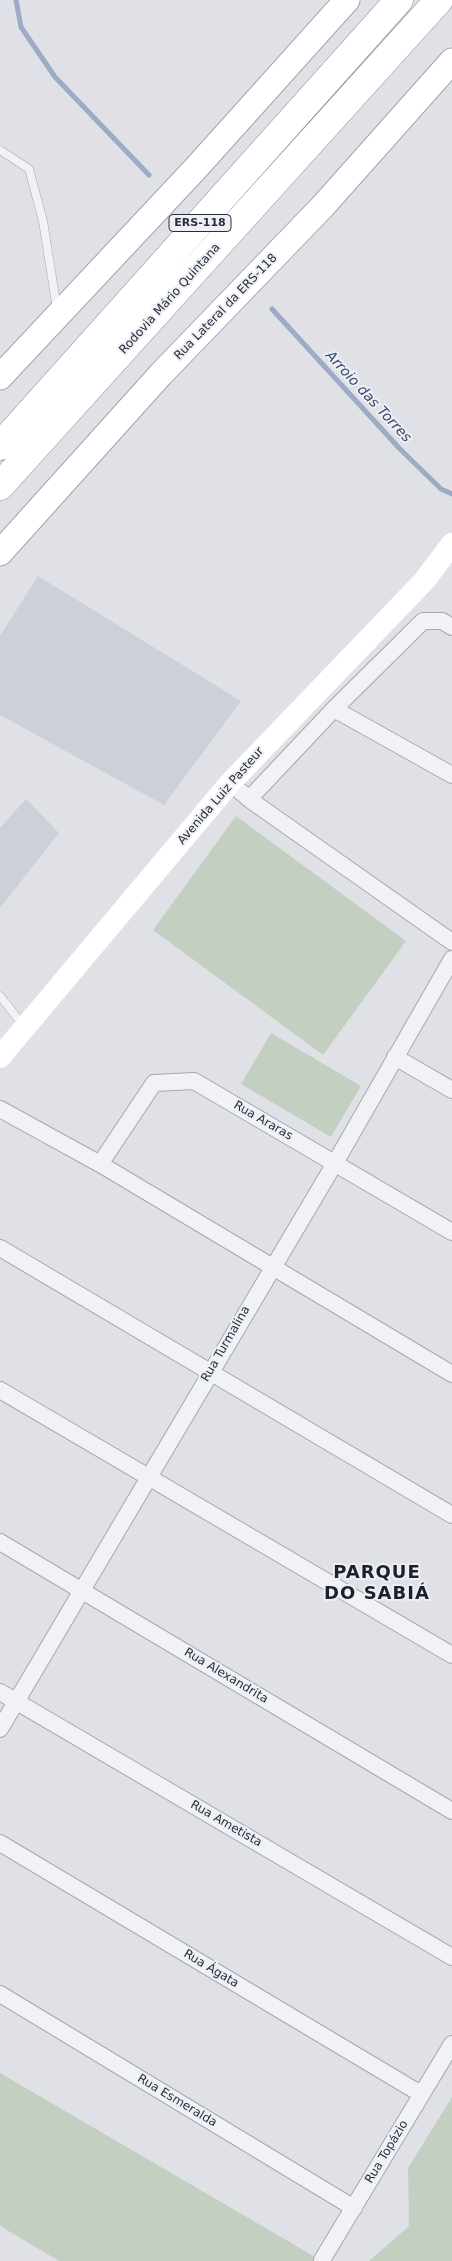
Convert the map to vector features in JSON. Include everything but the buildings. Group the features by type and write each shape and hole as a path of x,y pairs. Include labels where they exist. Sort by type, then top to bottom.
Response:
{"highway":[{"name":"ERS-118","path":"0,446 399,0"},
{"name":"Rodovia Mário Quintana","path":"0,486 439,0"}],"main road":[{"path":"0,377 196,168 347,0"},
{"name":"Rua Lateral da ERS-118","path":"0,553 162,374 323,206 452,61"},
{"name":"Avenida Luiz Pasteur","path":"0,1057 230,783 424,581 452,544"}],"street":[{"path":"249,799 334,709 423,621 442,621 452,627"},
{"path":"334,709 452,775"},
{"path":"230,783 249,799 452,942"},
{"name":"Rua Turmalina","path":"0,1729 271,1267 335,1163 452,959"},
{"path":"395,1058 452,1090"},
{"name":"Rua Araras","path":"100,1164 154,1083 194,1081 452,1232"},
{"path":"0,1110 100,1164 452,1374"},
{"path":"0,1248 452,1515"},
{"path":"0,1390 452,1655"},
{"name":"Rua Alexandrita","path":"0,1542 452,1811"},
{"name":"Rua Ametista","path":"0,1692 452,1957"},
{"name":"Rua Ágata","path":"0,1843 422,2094"},
{"name":"Rua Esmeralda","path":"0,1994 354,2208"},
{"name":"Rua Topázio","path":"322,2260 452,2044"}],"lane":[{"path":"0,150 29,169 43,221 58,316"},
{"path":"0,996 25,1028"}],"shaded area":[{"path":"38,576 241,701 164,805 0,715 0,636"},
{"path":"26,799 59,833 0,908 0,828"}],"green space":[{"path":"236,816 406,941 323,1055 153,930"},
{"path":"271,1033 361,1086 331,1137 241,1084"},
{"path":"0,2073 322,2261 59,2261 0,2226"},
{"path":"452,2097 452,2261 369,2261 409,2226 408,2168"}],"waterway":[{"name":"Arroio das Torres","path":"16,0 21,27 55,77 149,175"},
{"name":"Arroio das Torres","path":"272,309 400,449 441,489 452,494"}],"district":[{"name":"PARQUE DO SABIÁ","path":"377,1584"}]}
